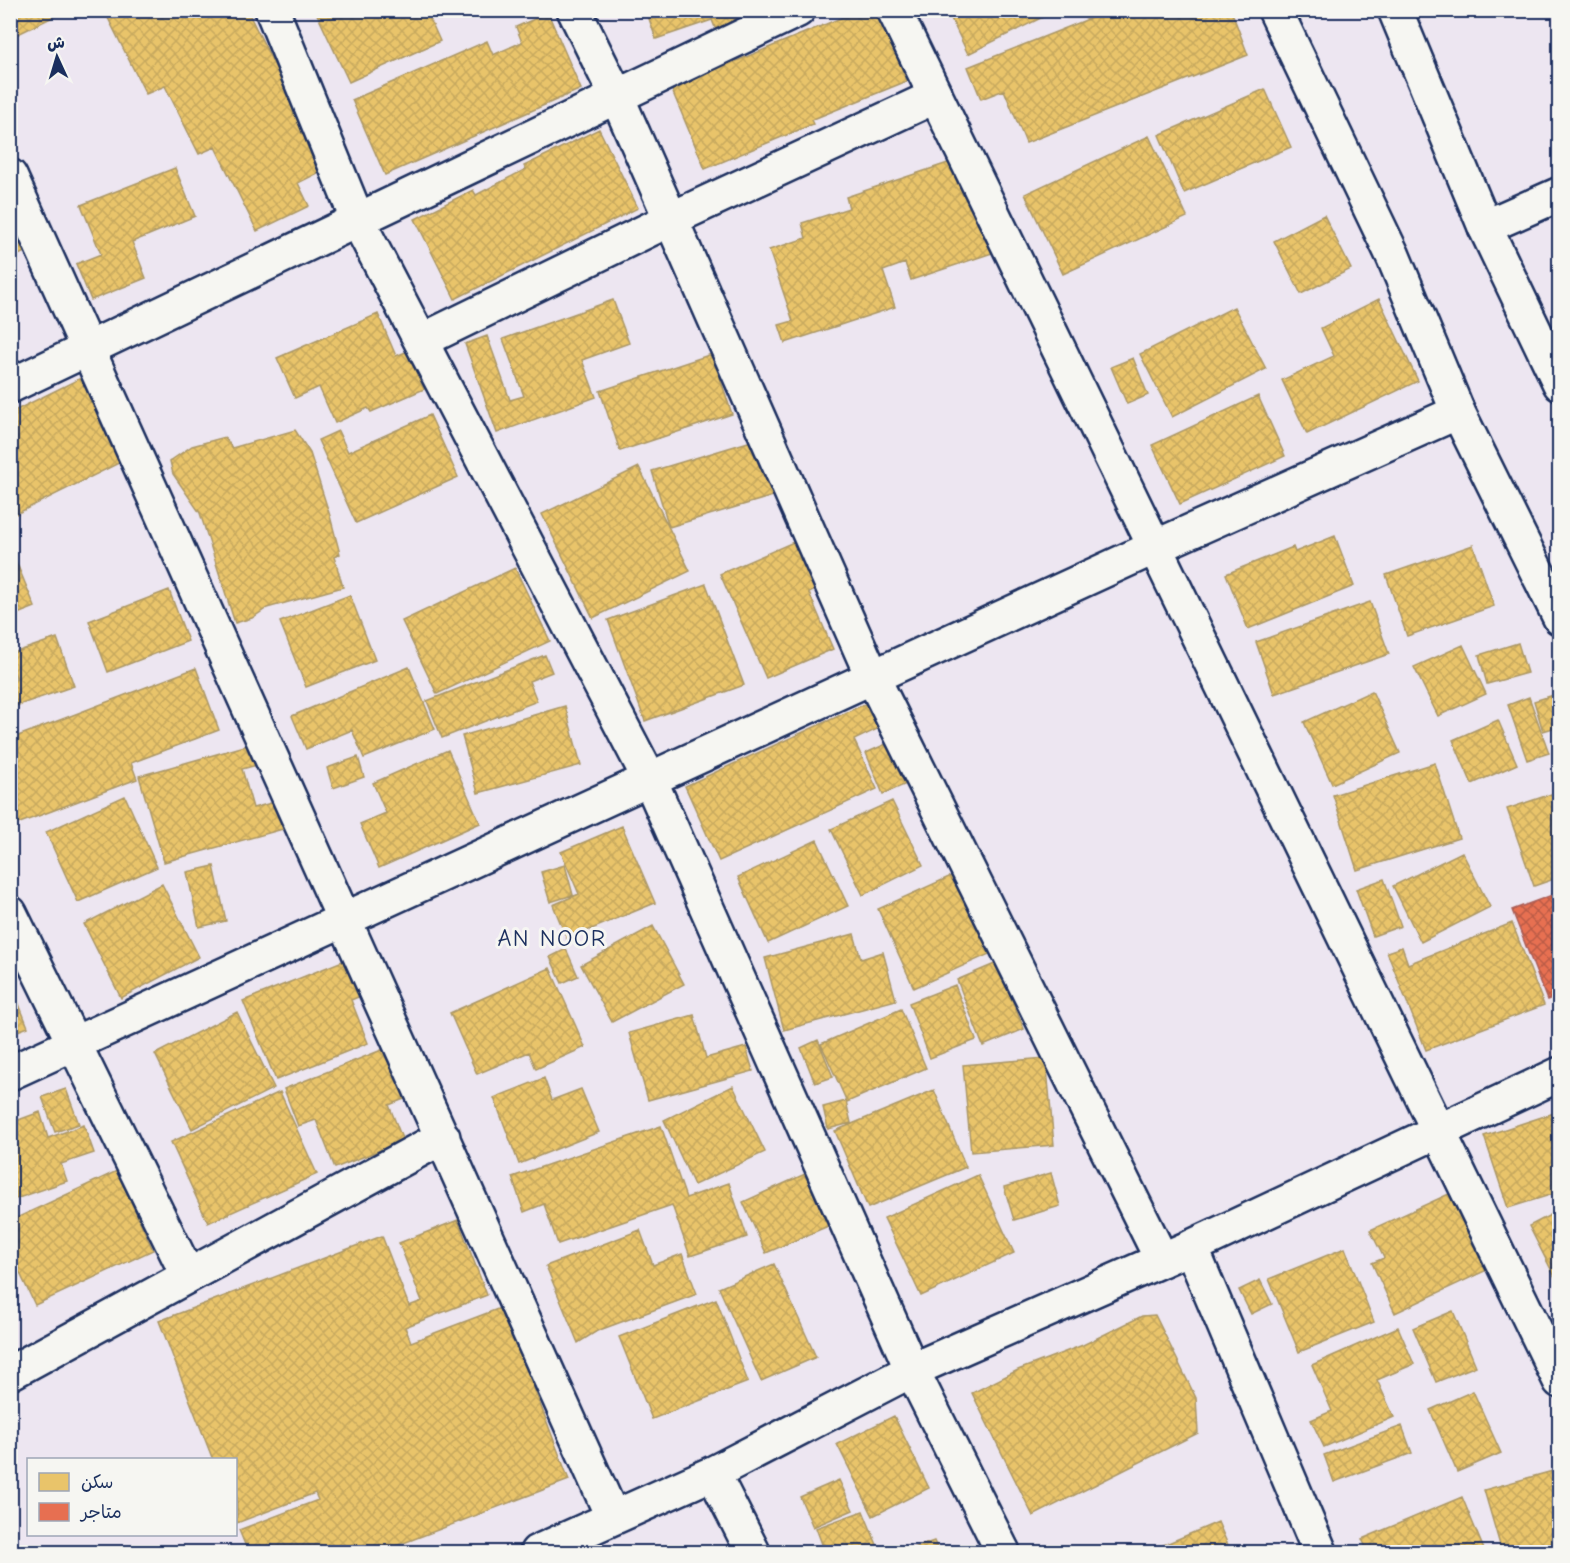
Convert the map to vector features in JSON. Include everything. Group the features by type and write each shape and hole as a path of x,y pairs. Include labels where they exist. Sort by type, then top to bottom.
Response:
{"street":[{"path":"272,10 358,221 650,780 912,1370 1003,1552"},
{"path":"574,10 617,97 873,678 1177,1253 1320,1552"},
{"path":"10,386 798,10"},
{"path":"894,10 1560,1381"},
{"path":"1275,10 1393,256 1458,412 1560,618"},
{"path":"1395,10 1485,227 1560,384"},
{"path":"421,341 671,219 936,96"},
{"path":"10,176 613,1518"},
{"path":"1485,227 1560,194"},
{"path":"10,1074 1154,548 1458,412"},
{"path":"10,913 188,1276"},
{"path":"537,1552 713,1473 912,1370 1177,1253 1438,1129 1560,1074"},
{"path":"10,1372 443,1137"},
{"path":"713,1473 753,1552"}],"building: سكن":[{"path":"10,10 67,10 10,38"},
{"path":"104,10 247,10 326,169 298,183 309,206 257,231 215,147 199,154 165,86 146,94"},
{"path":"315,10 426,10 440,41 349,82"},
{"path":"646,10 753,10 757,22 718,35 712,20 656,39"},
{"path":"860,10 877,10 907,81 811,120 813,124 705,169 671,88"},
{"path":"947,10 1057,10 968,54"},
{"path":"1111,10 1231,10 1248,55 1026,143 1004,90 981,99 968,67"},
{"path":"548,13 581,89 385,175 352,100 487,41 493,55 522,42 516,27"},
{"path":"1265,89 1291,147 1184,193 1159,135"},
{"path":"599,129 638,208 455,299 415,219 473,190 476,195 526,169 524,166"},
{"path":"1149,136 1187,217 1063,274 1025,194"},
{"path":"963,158 995,252 911,280 905,263 883,271 895,307 785,343 779,325 793,321 769,250 806,238 802,223 849,208 846,197"},
{"path":"175,168 195,216 132,242 146,278 91,300 76,264 101,254 81,205"},
{"path":"1324,215 1351,269 1301,294 1274,241"},
{"path":"10,221 25,252 10,259"},
{"path":"1379,299 1418,381 1307,434 1282,380 1334,356 1321,328"},
{"path":"613,300 629,343 582,360 596,397 497,433 465,344 487,336 510,400 524,396 503,339"},
{"path":"1234,307 1266,369 1172,417 1140,354"},
{"path":"378,314 396,356 408,351 424,389 371,412 368,408 335,423 319,387 295,398 277,358"},
{"path":"712,354 732,414 620,451 600,391"},
{"path":"1133,358 1148,395 1127,404 1111,367"},
{"path":"87,375 129,458 16,514 10,502 10,413"},
{"path":"1258,396 1285,456 1180,504 1152,445"},
{"path":"430,415 458,477 356,523 318,440 338,431 348,452"},
{"path":"295,430 310,453 330,516 340,554 334,557 343,587 267,608 252,618 235,623 200,513 173,474 170,461 192,446 225,437 232,448"},
{"path":"755,440 773,496 669,527 652,471"},
{"path":"639,467 690,571 593,618 542,514"},
{"path":"1335,536 1354,586 1248,629 1226,574 1293,547 1295,552"},
{"path":"805,537 826,585 809,593 833,649 766,678 720,574"},
{"path":"1473,545 1494,606 1407,636 1386,575"},
{"path":"10,547 35,607 10,617"},
{"path":"515,568 550,641 437,694 402,621"},
{"path":"706,584 744,685 645,721 608,620"},
{"path":"169,590 188,641 108,672 89,621"},
{"path":"350,595 375,660 306,687 280,622"},
{"path":"1370,602 1389,654 1274,694 1256,642"},
{"path":"57,638 74,686 10,708 10,681 16,679 10,654"},
{"path":"1518,643 1527,673 1487,684 1479,655"},
{"path":"1463,645 1486,694 1438,716 1414,667"},
{"path":"545,655 552,672 529,681 537,701 442,738 427,701"},
{"path":"409,667 435,729 364,758 352,730 306,749 292,716"},
{"path":"196,668 219,730 131,763 137,779 17,824 10,808 10,739"},
{"path":"1372,691 1400,753 1332,784 1304,722"},
{"path":"1560,693 1560,726 1543,731 1534,701"},
{"path":"1529,697 1549,753 1527,760 1508,705"},
{"path":"878,698 890,723 854,740 877,789 719,861 685,786"},
{"path":"565,706 581,765 478,793 462,736"},
{"path":"1498,720 1517,764 1472,784 1453,740"},
{"path":"902,737 920,778 883,794 866,753"},
{"path":"252,744 257,765 242,769 253,808 275,802 283,829 164,862 139,776"},
{"path":"448,750 480,823 379,868 360,824 386,813 373,783"},
{"path":"358,757 364,777 333,788 327,768"},
{"path":"1435,763 1459,838 1357,870 1333,795"},
{"path":"1560,791 1560,877 1534,886 1507,809"},
{"path":"125,796 157,867 78,902 46,832"},
{"path":"892,801 923,865 863,895 831,829"},
{"path":"622,826 655,903 567,939 553,905 579,894 561,852"},
{"path":"817,840 848,906 768,943 738,877"},
{"path":"1462,852 1490,907 1421,942 1393,886"},
{"path":"565,865 573,895 550,902 541,872"},
{"path":"214,866 226,921 199,927 187,872"},
{"path":"960,872 996,951 914,988 878,909"},
{"path":"1384,879 1401,926 1373,936 1356,889"},
{"path":"162,884 199,957 121,998 84,924"},
{"path":"1512,923 1544,1005 1426,1050 1387,952 1402,947 1408,964"},
{"path":"653,926 684,984 612,1022 581,965"},
{"path":"854,934 861,959 883,952 896,1000 784,1030 765,958"},
{"path":"566,949 578,976 562,983 550,957"},
{"path":"350,958 365,994 351,1000 368,1043 276,1080 243,1001"},
{"path":"997,963 1024,1029 983,1046 957,980"},
{"path":"550,968 585,1047 536,1069 529,1052 477,1074 450,1013"},
{"path":"955,985 976,1040 930,1058 909,1003"},
{"path":"17,999 28,1027 10,1034 10,1001"},
{"path":"901,1009 926,1068 847,1102 821,1044"},
{"path":"237,1012 274,1088 192,1129 155,1054"},
{"path":"694,1015 706,1058 746,1047 753,1071 648,1100 629,1033"},
{"path":"818,1040 833,1077 815,1083 801,1048"},
{"path":"389,1047 409,1097 389,1105 403,1141 335,1168 316,1120 298,1126 284,1089"},
{"path":"1046,1058 1054,1145 971,1152 963,1065"},
{"path":"544,1078 552,1100 581,1089 599,1132 519,1164 494,1098"},
{"path":"733,1086 765,1152 694,1185 664,1120"},
{"path":"66,1089 79,1124 55,1132 42,1097"},
{"path":"934,1090 966,1167 868,1208 835,1131"},
{"path":"280,1092 317,1174 208,1223 171,1142"},
{"path":"846,1101 851,1123 828,1129 823,1107"},
{"path":"1560,1111 1560,1192 1508,1208 1484,1136"},
{"path":"40,1112 48,1138 84,1125 94,1153 61,1164 67,1181 10,1201 10,1123"},
{"path":"661,1126 686,1198 729,1183 747,1237 690,1256 672,1205 558,1244 544,1204 524,1212 512,1177"},
{"path":"117,1171 153,1250 35,1305 10,1252 10,1221"},
{"path":"1051,1173 1060,1206 1014,1220 1004,1187"},
{"path":"805,1174 828,1226 766,1253 743,1202"},
{"path":"978,1175 1014,1253 921,1296 884,1218"},
{"path":"1451,1193 1487,1270 1395,1313 1372,1263 1384,1258 1370,1230"},
{"path":"1560,1210 1560,1287 1529,1226"},
{"path":"458,1220 487,1295 405,1327 411,1342 503,1307 569,1480 380,1552 248,1552 239,1530 318,1500 315,1493 237,1523 237,1458 212,1458 159,1321 382,1236 409,1306 422,1301 399,1243"},
{"path":"640,1230 653,1265 682,1254 697,1294 597,1331 578,1343 546,1266"},
{"path":"1345,1248 1374,1322 1299,1352 1269,1279"},
{"path":"774,1264 816,1357 761,1381 719,1288"},
{"path":"1260,1280 1272,1304 1251,1314 1239,1290"},
{"path":"716,1299 748,1382 652,1419 619,1337"},
{"path":"1453,1311 1476,1366 1436,1382 1413,1328"},
{"path":"1155,1315 1196,1398 1198,1433 1033,1516 972,1393 1018,1370 1083,1345 1142,1316"},
{"path":"1398,1327 1414,1364 1377,1380 1394,1417 1324,1447 1311,1420 1332,1411 1312,1365"},
{"path":"1473,1391 1501,1453 1457,1472 1430,1410"},
{"path":"894,1416 929,1488 873,1516 837,1444"},
{"path":"1402,1426 1412,1453 1334,1482 1324,1455"},
{"path":"1560,1469 1560,1541 1520,1552 1502,1552 1484,1490"},
{"path":"839,1480 853,1510 813,1527 800,1497"},
{"path":"1462,1497 1485,1552 1368,1552 1362,1539"},
{"path":"863,1511 880,1552 825,1552 816,1528"},
{"path":"1218,1522 1231,1552 1147,1552"},
{"path":"934,1541 939,1552 903,1552"}],"building: متاجر":[{"path":"1560,892 1560,995 1547,1000 1512,910"}],"district":[{"name":"AN NOOR","path":"552,938"}]}
